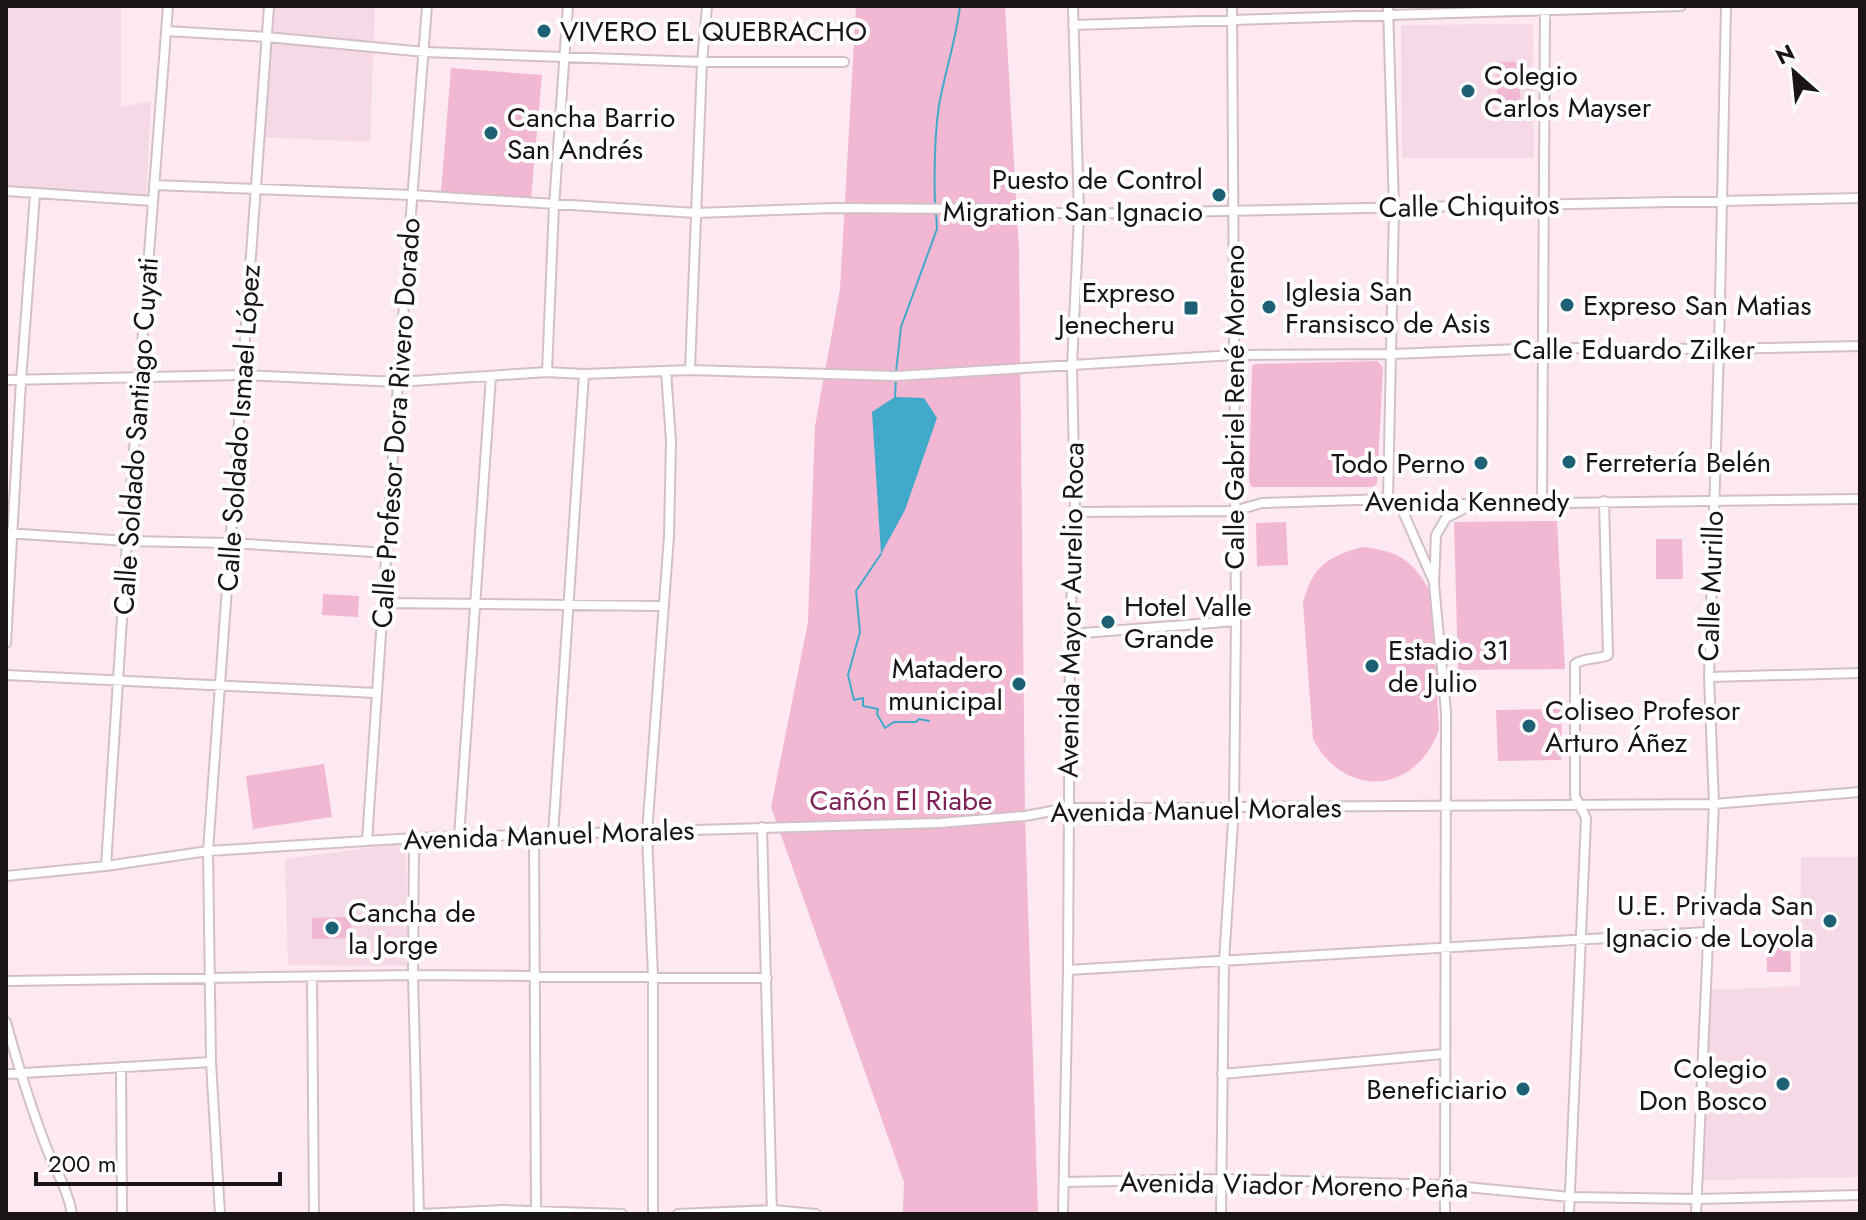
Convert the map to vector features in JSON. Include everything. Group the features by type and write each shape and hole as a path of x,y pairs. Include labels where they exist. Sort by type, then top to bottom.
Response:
{"street":[{"name":"Calle Soldado Santiago Cuyati","path":"106,866 158,105 168,6"},
{"name":"Calle Soldado Ismael López","path":"220,1214 211,1062 208,851 269,6"},
{"name":"Calle Profesor Dora Rivero Dorado","path":"367,841 427,6"},
{"path":"547,372 554,206 568,6"},
{"path":"690,370 707,6"},
{"name":"Avenida Mayor Aurelio Roca","path":"1063,1214 1070,634 1075,512 1072,366 1079,214 1073,6"},
{"name":"Calle Gabriel René Moreno","path":"1221,1214 1224,961 1234,807 1236,621 1232,6"},
{"path":"1073,25 1232,20 1388,10 1681,6"},
{"name":"Calle Murillo","path":"1696,1214 1714,804 1709,677 1726,6"},
{"path":"1542,502 1545,8"},
{"path":"1388,10 1394,208 1388,499"},
{"path":"166,31 425,52 702,62 844,62"},
{"name":"Calle Chiquitos","path":"154,185 412,195 696,213 833,208 1079,214 1860,198"},
{"path":"6,191 153,201"},
{"path":"6,643 10,534 35,194"},
{"name":"Calle Eduardo Zilker","path":"6,380 244,375 398,382 547,372 584,374 690,370 896,376 1234,355 1392,354 1543,348 1860,346"},
{"path":"653,1214 653,977 647,833 669,536 671,441 666,371"},
{"path":"553,835 584,374"},
{"path":"459,837 491,376"},
{"name":"Avenida Kennedy","path":"1075,512 1234,511 1262,503 1388,499 1400,505 1860,499"},
{"path":"1569,1214 1586,818 1575,796 1575,664 1608,655 1604,501"},
{"path":"1445,1214 1446,712 1434,584 1436,535 1446,518 1473,504"},
{"path":"1400,505 1434,584"},
{"path":"10,534 388,553"},
{"path":"385,603 662,606"},
{"path":"1070,634 1236,621"},
{"path":"1709,677 1860,673"},
{"path":"6,675 376,693"},
{"name":"Avenida Manuel Morales","path":"6,876 208,851 414,838 940,823 1025,816 1068,808 1714,804 1860,792"},
{"path":"762,827 772,1212"},
{"path":"534,835 537,976 534,1213"},
{"path":"414,838 413,975 420,1214 622,1214"},
{"path":"1068,970 1707,932"},
{"path":"6,981 413,975 767,978"},
{"path":"312,977 314,1214"},
{"path":"6,1022 20,1072 48,1150 69,1196 72,1214"},
{"path":"1222,1074 1443,1054"},
{"path":"6,1074 211,1062"},
{"path":"121,1067 122,1214"},
{"name":"Avenida Viador Moreno Peña","path":"1064,1182 1221,1179 1445,1185 1570,1197 1697,1199 1860,1195"},
{"path":"678,1214 816,1214"}],"shaded area":[{"path":"6,6 121,6 121,107 151,101 146,197 6,188"},
{"path":"269,6 375,6 370,142 260,137"},
{"name":"Colegio Carlos Mayser","path":"1533,24 1534,158 1402,158 1401,25"},
{"path":"405,843 408,966 288,965 285,859"},
{"name":"Colegio Don Bosco","path":"1801,857 1860,857 1860,1177 1703,1180 1709,990 1800,986"}],"green space":[{"name":"Cañón El Riabe","path":"856,6 1005,6 1019,251 1025,816 1038,1214 903,1214 904,1182 771,807 808,622 815,426 840,289"},
{"path":"1497,62 1519,62 1520,101 1497,101"},
{"name":"Cancha Barrio San Andrés","path":"451,68 542,75 531,199 441,192"},
{"path":"1377,361 1383,367 1377,484 1373,487 1252,487 1249,482 1252,366"},
{"path":"1557,521 1565,669 1458,670 1454,522"},
{"path":"1286,522 1288,565 1257,566 1256,523"},
{"path":"1656,539 1682,539 1683,579 1656,579"},
{"name":"Estadio 31 de Julio","path":"1362,547 1386,551 1404,559 1418,572 1431,593 1439,729 1429,751 1415,767 1398,777 1380,781 1361,780 1343,772 1327,759 1313,739 1303,603 1311,580 1323,565"},
{"path":"323,594 359,596 358,617 322,615"},
{"name":"Coliseo Profesor Arturo Áñez","path":"1562,709 1561,760 1498,761 1496,710"},
{"path":"324,764 332,817 253,829 246,776"},
{"name":"Cancha de la Jorge","path":"351,917 351,938 312,939 312,918"},
{"path":"1790,933 1791,972 1767,972 1766,934"}],"water":[{"path":"895,397 924,398 937,418 905,510 881,554 872,412"}],"waterway":[{"path":"935,207 937,118 960,6"},
{"path":"896,372 901,327 937,229 936,213"},
{"path":"895,397 896,379"},
{"path":"881,554 856,591 860,632 848,675 854,700 863,698 863,706 878,709 877,714 885,728 894,722 929,721"}],"place":[{"name":"VIVERO EL QUEBRACHO","path":"544,31"},
{"name":"Colegio Carlos Mayser","path":"1468,91"},
{"name":"Cancha Barrio San Andrés","path":"491,133"},
{"name":"Puesto de Control Migration San Ignacio","path":"1219,195"},
{"name":"Expreso San Matias","path":"1567,305"},
{"name":"Iglesia San Fransisco de Asis","path":"1269,307"},
{"name":"Expreso Jenecheru","path":"1191,308"},
{"name":"Ferretería Belén","path":"1569,462"},
{"name":"Todo Perno","path":"1481,463"},
{"name":"Hotel Valle Grande","path":"1108,622"},
{"name":"Estadio 31 de Julio","path":"1372,666"},
{"name":"Matadero municipal","path":"1019,684"},
{"name":"Coliseo Profesor Arturo Áñez","path":"1529,726"},
{"name":"U.E. Privada San Ignacio de Loyola","path":"1830,921"},
{"name":"Cancha de la Jorge","path":"332,928"},
{"name":"Colegio Don Bosco","path":"1783,1084"},
{"name":"Beneficiario","path":"1523,1089"}]}
